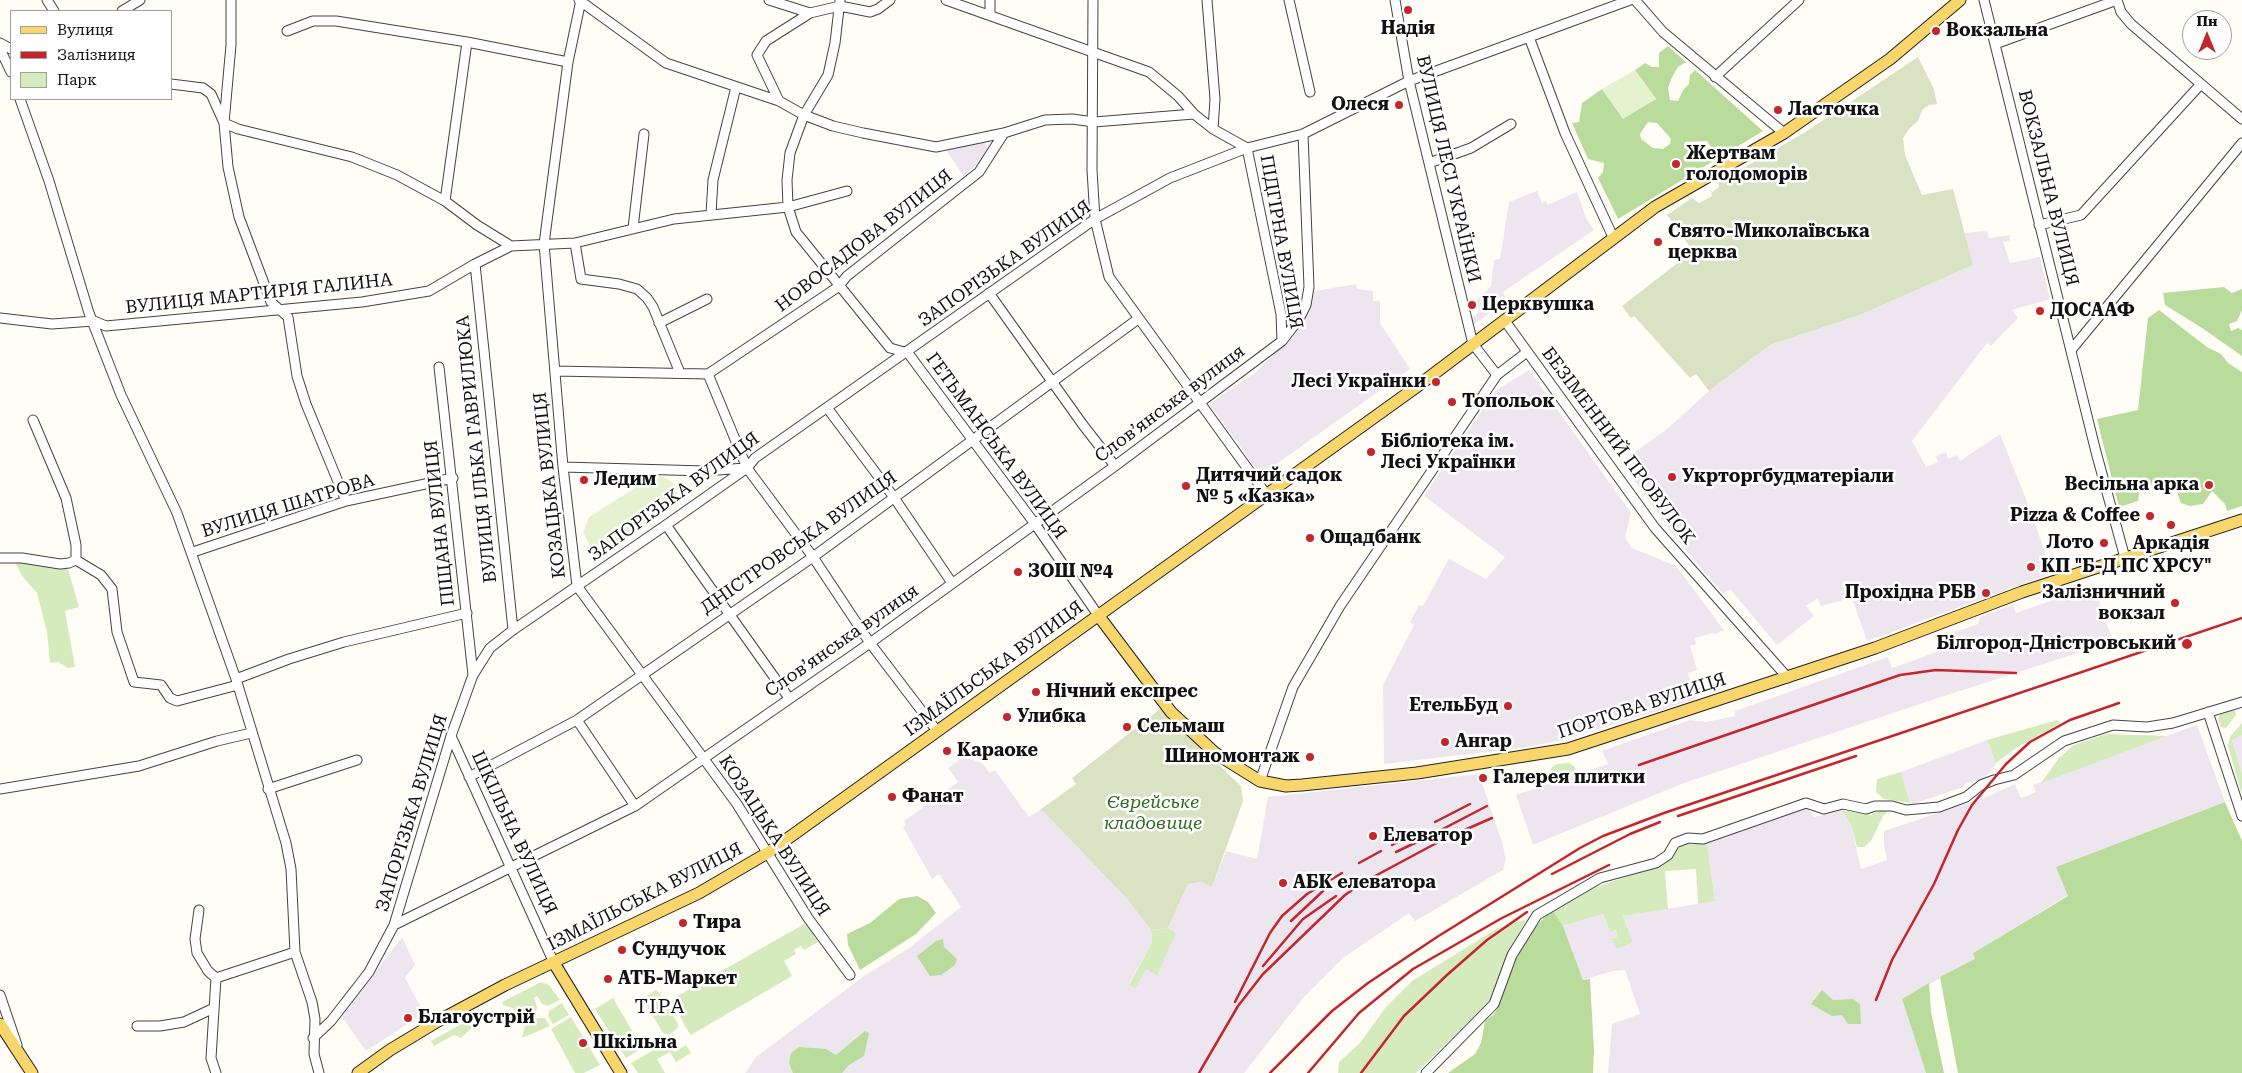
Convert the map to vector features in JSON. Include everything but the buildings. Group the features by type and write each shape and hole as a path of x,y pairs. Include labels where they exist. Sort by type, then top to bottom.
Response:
{"main road":[{"name":"ІЗМАЇЛЬСЬКА ВУЛИЦЯ","path":"358,1073 390,1050 438,1021 505,985 699,893 769,852 1505,321 1613,237 1687,187 1784,133 1890,59 1960,0"},
{"name":"ПОРТОВА ВУЛИЦЯ","path":"1098,615 1171,712 1215,753 1260,781 1286,786 1302,785 1418,773 1568,750 1875,648 2022,592 2242,520"},
{"name":"ШКІЛЬНА ВУЛИЦЯ","path":"554,963 621,1073"},
{"path":"0,1024 5,1038 19,1050 32,1073"}],"street":[{"path":"124,10 140,0"},
{"path":"231,0 231,45 224,123 228,167 239,217 271,302 288,317 297,376 306,404 346,502"},
{"path":"580,0 666,63 779,101 804,115 832,126 936,147 1004,133 1045,120 1072,119 1094,122 1194,114"},
{"name":"КОЗАЦЬКА ВУЛИЦЯ","path":"580,0 568,62 544,244 563,467 577,586 704,758 769,852 808,918 850,975"},
{"path":"768,0 810,13"},
{"path":"779,101 760,63 757,55 759,49 782,29 810,13 840,3 870,12 878,9 890,0"},
{"path":"946,0 1092,50 1149,72 1213,129 1247,148"},
{"path":"990,0 990,14"},
{"path":"1093,0 1094,122 1092,170 1095,219 1109,277 1266,494"},
{"path":"1207,0 1215,99 1213,129"},
{"path":"1289,0 1310,92"},
{"name":"ВУЛИЦЯ ЛЕСІ УКРАЇНКИ","path":"1395,0 1409,81 1473,344"},
{"name":"ЗАПОРІЗЬКА ВУЛИЦЯ","path":"313,1038 331,1021 369,972 394,925 451,736 473,676 490,648 513,630 666,526 747,468 755,458 908,353 1095,219 1170,178 1210,161 1247,148 1303,134 1409,81 1630,0"},
{"path":"1635,0 1663,32 1784,133"},
{"path":"1715,77 1799,0"},
{"name":"ВОКЗАЛЬНА ВУЛИЦЯ","path":"1984,0 2096,452 2125,558"},
{"path":"1995,44 2117,0 2121,12 2131,24 2242,119"},
{"name":"ГЕТЬМАНСЬКА ВУЛИЦЯ","path":"840,3 835,43 828,75 804,115 790,153 787,180 788,207 796,232 838,287 890,348 908,353 1035,524 1098,615"},
{"path":"286,31 304,23 327,20 467,42 568,62"},
{"path":"1529,37 1565,133 1613,237"},
{"path":"445,202 467,42"},
{"path":"0,49 10,70"},
{"path":"6,62 10,55"},
{"path":"172,84 203,88 211,94 224,123 238,129 352,158 397,175 445,202 477,226 511,246 575,243 633,228 710,214 788,207 847,190"},
{"path":"2040,225 2081,215 2201,84"},
{"path":"710,214 715,172 736,87"},
{"path":"20,100 94,322 121,396 159,471 193,552 237,682 286,843 291,869 295,952 312,1002 315,1019 314,1054 319,1073"},
{"path":"1429,164 1471,148 1511,124"},
{"name":"НОВОСАДОВА ВУЛИЦЯ","path":"708,374 838,287 847,276 979,172 1004,133"},
{"path":"633,228 644,134"},
{"name":"Словʼянська вулиця","path":"394,925 511,865 635,806 870,643 1115,466 1282,341 1299,319 1306,305 1309,287 1303,134"},
{"path":"2072,349 2242,143"},
{"name":"ПІДГІРНА ВУЛИЦЯ","path":"1247,148 1282,314 1282,341"},
{"path":"575,243 581,279 619,284 637,289 653,308 680,372"},
{"name":"ВУЛИЦЯ МАРТИРІЯ ГАЛИНА","path":"0,318 52,324 94,322 106,326 362,302 429,291 475,264 511,246"},
{"name":"ВУЛИЦЯ ІЛЬКА ГАВРИЛЮКА","path":"475,264 513,630"},
{"path":"989,294 1115,466"},
{"path":"659,323 707,299"},
{"name":"ДНІСТРОВСЬКА ВУЛИЦЯ","path":"470,777 578,720 730,612 812,557 893,496 1138,319"},
{"name":"БЕЗІМЕННИЙ ПРОВУЛОК","path":"1505,321 1655,528 1788,678"},
{"path":"1473,344 1497,375"},
{"path":"1260,781 1293,686 1340,606 1497,375 1527,352"},
{"name":"ПІЩАНА ВУЛИЦЯ","path":"438,367 473,676"},
{"path":"555,371 708,374 747,468 812,557 870,643 937,731"},
{"path":"828,409 893,496 952,583"},
{"path":"33,420 66,498 76,545 76,560"},
{"path":"563,467 705,471 747,468"},
{"name":"ВУЛИЦЯ ШАТРОВА","path":"193,552 346,502 452,478"},
{"path":"666,526 730,612 790,698"},
{"path":"0,558 22,558 60,564 69,564 76,560"},
{"path":"76,560 101,575 112,589 117,632 134,682 161,684 170,698 177,701 237,682 289,659 344,642 467,613"},
{"path":"470,644 480,652 490,648"},
{"path":"1426,1073 1494,1004 1512,955 1536,915 1600,878 1656,863 1668,855 1675,842 1688,838 1703,839 1806,803 1824,809 1843,804 1866,809 1875,806 1892,806 1906,810 1939,807 1966,796 1987,783 2014,775 2064,741 2113,725 2147,727 2164,724 2242,702"},
{"path":"2208,712 2242,816"},
{"path":"578,720 635,806"},
{"path":"0,789 139,766 217,741 251,733"},
{"name":"ШКІЛЬНА ВУЛИЦЯ","path":"451,736 554,963"},
{"path":"268,789 357,760"},
{"path":"199,910 195,939 197,952 208,971 216,978"},
{"path":"216,978 295,952"},
{"path":"216,978 211,1058 216,1073"},
{"path":"0,996 19,1050"},
{"path":"137,1026 160,1026 184,1022 214,1008"}],"shaded area":[{"path":"982,139 990,151 964,177 946,150"},
{"path":"1537,191 1542,203 1546,201 1547,205 1577,192 1586,218 1594,230 1503,292 1507,301 1473,325 1472,317 1479,312 1477,300 1491,286 1494,260 1500,259 1509,202"},
{"path":"1987,231 1989,238 2010,235 2010,241 2003,242 2010,263 2040,257 2050,299 2012,310 2018,318 1991,346 1987,343 1912,441 1926,467 1938,462 1936,456 1946,452 1948,459 1957,455 1960,461 2000,434 2030,509 2052,573 1867,641 1852,598 1821,606 1818,598 1806,606 1814,616 1777,645 1730,589 1723,594 1678,541 1621,462 1667,429 1709,391 1770,345 1860,315 1973,265 1963,233"},
{"path":"1356,284 1357,289 1373,291 1373,301 1380,301 1380,323 1410,369 1261,475 1209,404 1255,373 1286,342 1303,321 1315,291"},
{"path":"1529,370 1631,513 1625,538 1632,548 1676,566 1724,630 1714,635 1713,633 1695,638 1696,644 1690,646 1697,670 1688,673 1696,699 1566,739 1528,747 1384,764 1383,685 1414,625 1410,622 1419,605 1423,606 1449,559 1486,579 1505,557 1424,496 1495,391"},
{"path":"2094,586 2111,636 2091,643 2093,648 1684,783 1533,845 1516,795 1608,764 1602,751 1690,720 1706,722 1735,716 1735,711 1888,657 1892,668 1945,649 1941,637 1978,624 1980,617 2013,605 2016,613"},
{"path":"2197,725 2225,802 2056,867 2068,895 1973,953 1976,959 1902,999 1926,1073 1608,1073 1612,1024 1640,1014 1625,970 1613,971 1583,980 1563,926 1603,914 1610,932 1615,930 1618,937 1612,938 1633,942 1623,916 1715,901 1707,843 1806,805 1814,817 1842,810 1851,825 1861,869 1887,860 1884,831 1984,798 2015,784 2021,798 2027,796 2036,792 2033,785"},
{"path":"2242,735 2242,773 2232,740"},
{"path":"1987,740 1996,763 1985,778 1913,804 1910,803 1901,772"},
{"path":"968,753 973,760 982,763 990,773 995,770 1029,817 1041,809 1127,899 1151,930 1152,943 1129,984 1136,988 1146,969 1176,933 1168,928 1188,884 1201,882 1212,887 1226,851 1257,859 1268,797 1479,774 1506,859 1503,870 1415,921 1409,913 1343,958 1303,998 1244,1073 745,1073 756,1057 864,976 909,948 961,907 939,874 932,879 903,827 906,825 904,821 958,782 948,768"},
{"path":"402,937 415,965 405,978 424,1013 366,1051 342,1017"}],"green space":[{"path":"1668,46 1686,62 1678,67 1672,77 1668,88 1670,100 1678,101 1683,90 1689,84 1690,75 1695,70 1763,131 1618,219 1598,178 1603,172 1604,163 1588,159 1572,123 1579,122 1582,103 1602,89 1623,118 1656,99 1635,70 1645,63 1652,67 1659,67 1659,53","holes":["1648,122 1657,123 1671,139 1670,144 1663,149 1653,148 1641,139 1640,134","1707,141 1712,149 1711,155 1703,160 1691,148 1685,147 1685,142"]},
{"path":"1918,57 1934,89 1937,104 1929,105 1922,110 1918,121 1903,138 1905,155 1922,195 1953,189 1973,265 1860,315 1770,345 1709,391 1696,374 1690,378 1634,316 1631,318 1622,306 1693,251 1667,215 1692,198 1699,203 1712,196 1711,193 1719,187 1718,183 1807,131"},
{"path":"1635,70 1656,99 1623,119 1602,89"},
{"path":"2224,287 2232,293 2242,289 2242,310 2237,321 2229,324 2231,331 2238,328 2242,330 2242,356 2165,305 2163,293"},
{"path":"2159,310 2207,347 2221,354 2228,363 2242,372 2242,506 2227,511 2225,504 2212,491 2203,504 2190,506 2181,503 2176,489 2166,492 2160,482 2140,488 2138,501 2119,507 2097,419 2138,410 2148,318"},
{"path":"654,476 664,477 673,483 677,493 675,503 610,549 600,550 590,546 583,532 589,517"},
{"path":"14,560 68,569 79,607 65,611 75,667 68,668 58,662 50,663 47,632 37,593 22,576"},
{"name":"Єврейське кладовище","path":"1160,709 1241,786 1243,801 1212,887 1201,882 1188,884 1168,928 1151,930 1127,899 1041,809 1076,784 1072,778"},
{"path":"2227,709 2235,709 2236,715 2226,728 2221,727 2218,720 2220,713"},
{"path":"2057,720 2061,723 2016,748 1996,763 1987,740"},
{"path":"2242,723 2242,735 2232,740 2242,773 2242,795 2228,746 2230,737"},
{"path":"2106,734 2167,736 2041,783 2059,758 2074,745"},
{"path":"1568,763 1574,766 1578,774 1549,784 1551,768 1556,764"},
{"path":"1901,772 1910,803 1884,799 1876,792 1877,779"},
{"path":"2225,802 2242,841 2242,1073 1958,1073 1940,977 1975,959 1973,953 2068,896 2056,867"},
{"path":"1842,810 1871,815 1880,810 1889,810 1883,816 1871,841 1864,847 1857,847 1851,825"},
{"path":"1707,843 1715,901 1698,904 1696,869 1665,871 1668,909 1623,916 1633,942 1617,949 1612,939 1617,937 1616,930 1610,932 1603,914 1563,926 1552,909 1579,893 1666,863 1675,850 1687,844"},
{"path":"917,896 928,902 936,913 916,934 860,970 848,945 847,934 870,923 899,899"},
{"path":"1552,909 1563,926 1583,980 1590,979 1594,1051 1593,1073 1448,1073 1475,1054 1481,1043 1485,1021 1494,1014 1500,1003 1513,965 1529,934"},
{"path":"1527,919 1511,946 1489,1002 1416,1073 1338,1073 1339,1062 1360,1043 1385,1008 1412,981 1498,928"},
{"path":"806,923 818,942 804,950 801,946 794,950 796,954 784,961 792,976 691,1035 689,1033 672,1001 674,998"},
{"path":"1168,928 1176,933 1157,975 1146,969 1136,988 1129,985 1152,943 1151,930"},
{"path":"943,939 944,947 957,959 955,965 941,975 930,976 917,956 936,941"},
{"path":"541,982 549,985 560,1000 548,1006 542,1004 537,996 534,998 537,1007 536,1013 526,1018 512,1008 503,1005 502,1002"},
{"path":"1929,983 1931,1012 1944,1073 1926,1073 1902,999"},
{"path":"656,990 678,1024 678,1028 669,1035 663,1033 643,999"},
{"path":"1822,990 1833,1000 1853,999 1860,1004 1861,1024 1848,1024 1842,1015 1832,1016 1811,1004"},
{"path":"613,998 642,1048 626,1058 595,1009"},
{"path":"562,1003 569,1015 553,1024 548,1016 550,1010"},
{"path":"478,1015 480,1020 461,1038 454,1035 434,1046 431,1041"},
{"path":"571,1017 600,1065 584,1073 575,1073 551,1029"},
{"path":"539,1018 545,1018 550,1026 522,1038 525,1025"},
{"path":"865,1031 869,1033 864,1056 849,1065 842,1073 793,1073 789,1063 791,1053 799,1047 826,1049 836,1055"},
{"path":"668,1042 675,1052 686,1045 691,1053 676,1062 670,1052 657,1059 665,1073 638,1073 631,1063"}],"railway":[{"path":"1270,1073 1332,1011 1368,983 1437,937 1580,848 1603,836 1664,813 2242,618"},
{"path":"1639,765 1900,675 1936,670 2016,673"},
{"path":"1876,1000 1892,960 1934,884 1958,830 1972,805 2006,764 2030,742 2070,720 2119,703"},
{"path":"1678,816 1856,756"},
{"path":"1435,822 1470,804"},
{"path":"1439,831 1487,806"},
{"path":"1199,1073 1238,1006 1263,974 1345,895 1362,883 1444,839 1492,818"},
{"path":"1552,874 1630,834 1660,822"},
{"path":"1392,845 1416,832"},
{"path":"1396,852 1421,840"},
{"path":"1359,863 1381,851"},
{"path":"1308,1073 1359,1013 1413,969 1502,918 1609,865"},
{"path":"1235,1002 1270,933 1282,916 1307,894 1342,873"},
{"path":"1291,921 1323,891"},
{"path":"1263,966 1303,919 1336,896"},
{"path":"1361,1073 1404,1016 1487,940 1527,912"}],"place":[{"name":"Надія","path":"1408,10"},
{"name":"Вокзальна","path":"1936,31"},
{"name":"Олеся","path":"1399,105"},
{"name":"Ласточка","path":"1778,110"},
{"name":"Жертвам голодоморів","path":"1676,164"},
{"name":"Свято-Миколаївська церква","path":"1658,242"},
{"name":"Церквушка","path":"1472,305"},
{"name":"ДОСААФ","path":"2040,311"},
{"name":"Лесі Українки","path":"1436,382"},
{"name":"Топольок","path":"1452,402"},
{"name":"Бібліотека ім. Лесі Українки","path":"1371,452"},
{"name":"Укрторгбудматеріали","path":"1672,477"},
{"name":"Ледим","path":"584,480"},
{"name":"Весільна арка","path":"2209,485"},
{"name":"Дитячий садок № 5 «Казка»","path":"1186,486"},
{"name":"Pizza & Coffee","path":"2150,516"},
{"name":"Аркадія","path":"2171,525"},
{"name":"Ощадбанк","path":"1310,538"},
{"name":"Лото","path":"2104,543"},
{"name":"КП \"Б-Д ПС ХРСУ\"","path":"2031,567"},
{"name":"ЗОШ №4","path":"1018,572"},
{"name":"Прохідна РБВ","path":"1986,593"},
{"name":"Залізничний вокзал","path":"2175,603"},
{"name":"Білгород-Дністровський","path":"2187,644"},
{"name":"Нічний експрес","path":"1036,692"},
{"name":"ЕтельБуд","path":"1508,706"},
{"name":"Улибка","path":"1007,717"},
{"name":"Сельмаш","path":"1127,727"},
{"name":"Ангар","path":"1445,742"},
{"name":"Караоке","path":"947,751"},
{"name":"Шиномонтаж","path":"1310,757"},
{"name":"Галерея плитки","path":"1483,778"},
{"name":"Фанат","path":"892,797"},
{"name":"Елеватор","path":"1373,836"},
{"name":"АБК елеватора","path":"1283,883"},
{"name":"Тира","path":"683,923"},
{"name":"Сундучок","path":"622,950"},
{"name":"АТБ-Маркет","path":"608,979"},
{"name":"Благоустрій","path":"408,1018"},
{"name":"Шкільна","path":"583,1043"}],"district":[{"name":"ТІРА","path":"660,1007"}]}
